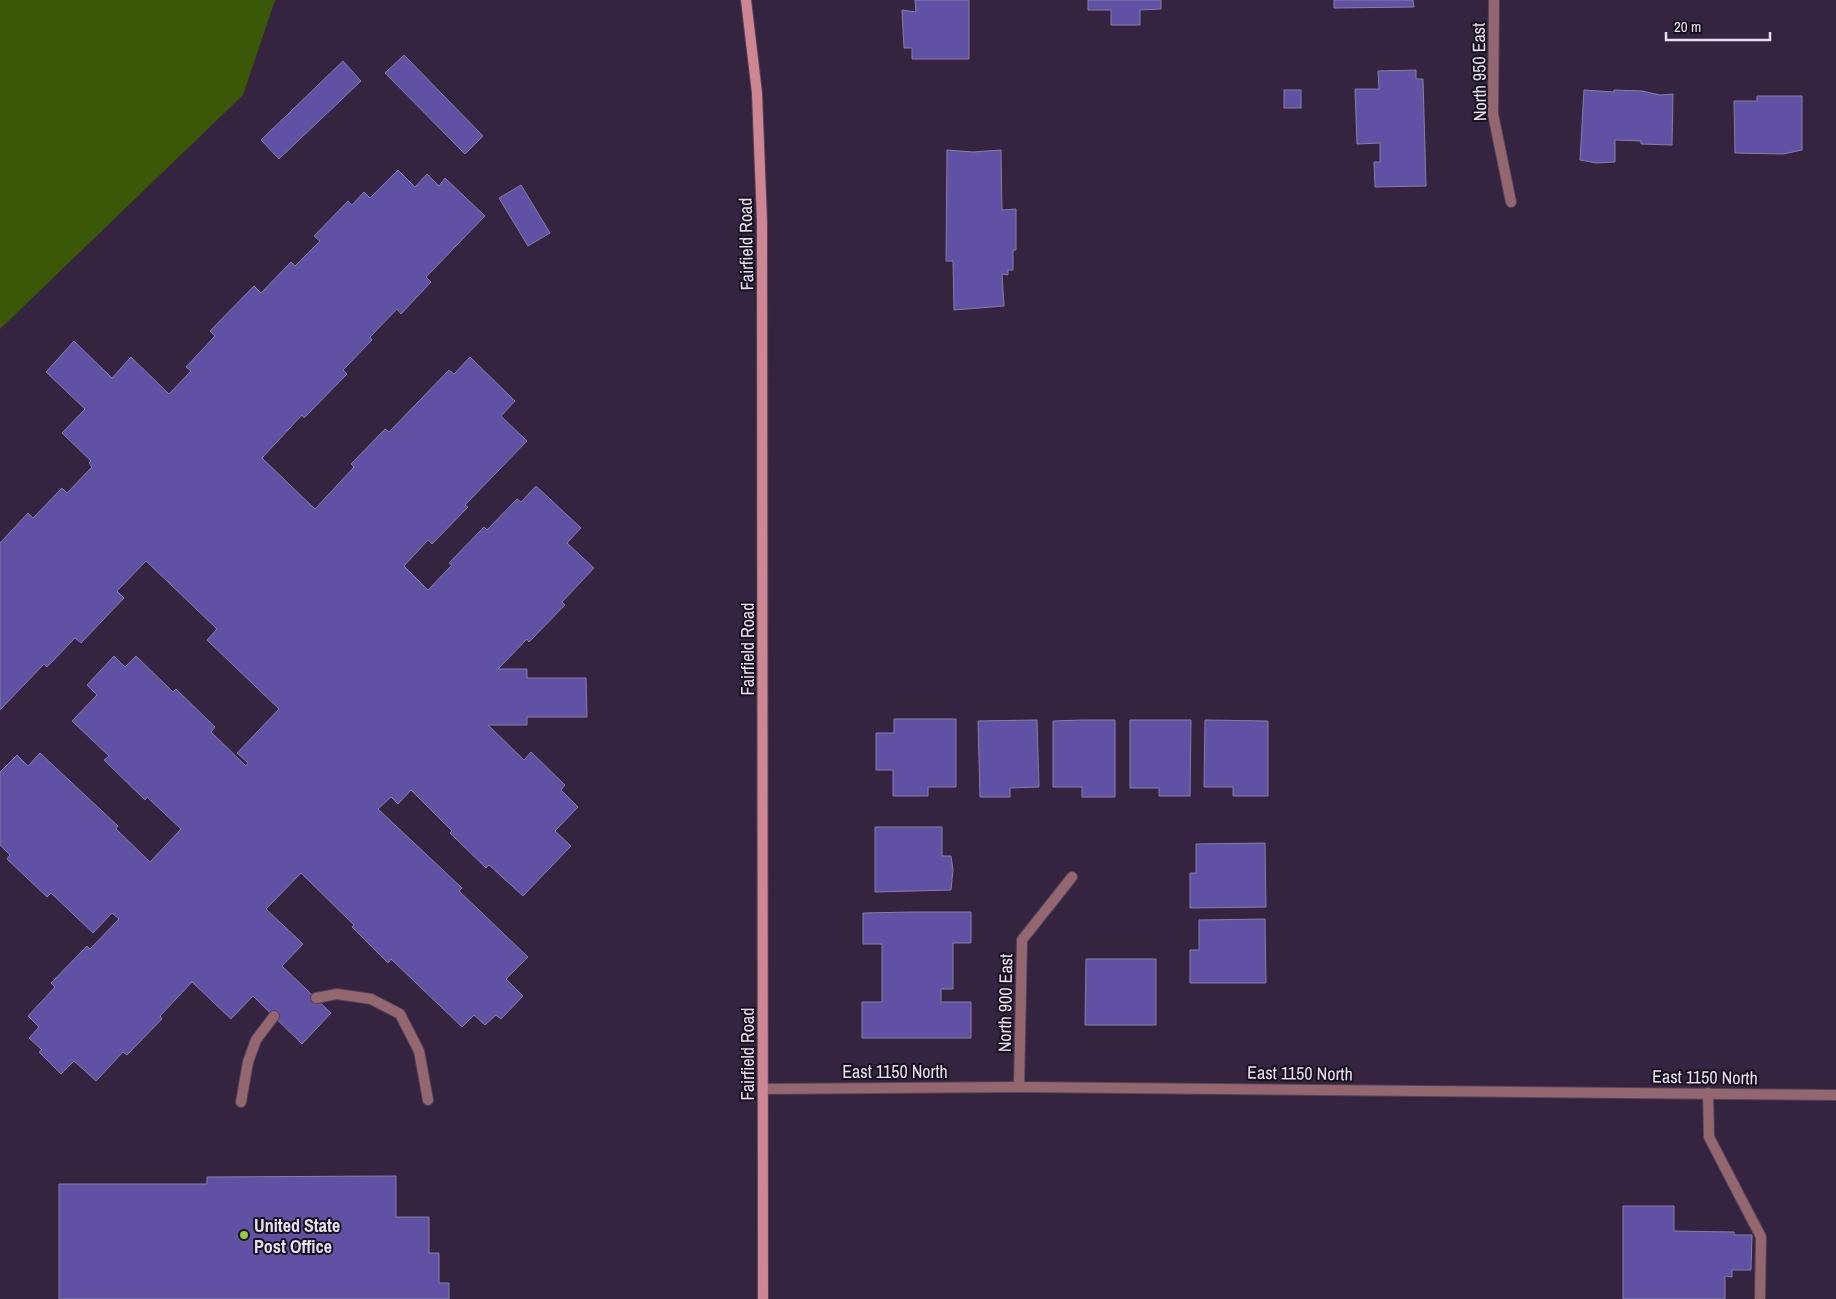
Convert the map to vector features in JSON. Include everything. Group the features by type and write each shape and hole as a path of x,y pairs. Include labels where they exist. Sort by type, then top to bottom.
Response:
{"main road":[{"name":"Fairfield Road","path":"746,0 757,93 762,212 763,1299"}],"street":[{"name":"North 950 East","path":"1494,0 1493,114 1511,202"},
{"name":"North 900 East","path":"1020,1087 1022,940 1072,877"},
{"path":"316,998 337,994 372,999 400,1014 419,1051 428,1100"},
{"path":"240,1102 248,1062 256,1040 274,1016"},
{"name":"East 1150 North","path":"763,1089 1020,1087 1836,1095"},
{"path":"1708,1093 1709,1137 1762,1237 1760,1299"}],"green space":[{"path":"0,0 275,0 243,95 0,329"}],"building":[{"path":"915,0 969,0 969,59 912,59 912,48 904,48 902,10 916,12"},
{"path":"1088,0 1161,0 1161,9 1140,10 1140,25 1111,25 1111,10 1088,10"},
{"path":"1334,0 1413,0 1414,7 1334,8"},
{"path":"404,55 483,136 465,154 385,73"},
{"path":"343,61 361,81 279,159 261,140"},
{"path":"1416,70 1416,79 1423,79 1426,186 1375,187 1374,162 1380,162 1380,143 1357,144 1355,89 1379,89 1378,71"},
{"path":"1284,90 1301,90 1301,108 1284,108"},
{"path":"1584,90 1642,91 1660,95 1673,94 1672,145 1641,144 1641,141 1615,140 1615,162 1596,163 1580,160"},
{"path":"1757,96 1802,96 1802,150 1783,154 1735,153 1734,101 1757,101"},
{"path":"947,150 973,152 1001,150 1002,210 1016,209 1016,250 1013,250 1013,270 1008,270 1008,275 1002,274 1004,306 954,310 953,261 946,261"},
{"path":"398,170 415,187 427,174 439,186 445,178 485,216 426,277 431,282 401,314 397,309 370,337 372,340 343,370 347,374 304,418 302,415 262,458 315,509 354,467 351,464 385,429 389,432 449,370 454,374 470,357 515,401 501,416 527,441 465,505 468,507 432,544 428,540 404,566 428,590 452,565 449,563 484,527 487,530 517,499 521,502 536,486 581,528 567,543 594,568 562,602 565,605 529,642 527,639 498,669 527,669 527,678 586,678 587,717 527,717 527,725 488,725 524,760 531,752 565,785 561,790 578,807 555,831 571,846 523,896 489,865 486,868 450,833 452,831 411,790 398,804 391,797 378,809 462,888 459,891 528,957 506,979 523,996 501,1019 496,1015 485,1025 474,1015 462,1027 391,959 388,963 352,927 354,925 301,873 266,909 303,944 282,966 331,1013 302,1044 253,996 231,1019 192,982 160,1016 162,1019 127,1055 123,1052 96,1081 74,1061 61,1074 39,1052 42,1050 29,1038 39,1027 28,1016 55,987 51,983 87,946 90,949 119,919 112,913 93,933 51,893 47,897 7,859 10,855 0,845 0,772 17,755 28,766 40,753 118,826 116,829 150,862 181,829 147,797 145,800 104,760 109,756 72,721 97,695 87,685 114,656 125,667 136,656 173,692 176,689 215,727 211,732 246,766 248,763 237,753 279,709 207,640 217,629 146,561 117,591 124,598 81,643 75,638 47,667 44,664 0,710 0,543 28,513 33,518 62,488 67,493 92,467 89,463 91,461 62,433 85,409 46,372 74,341 112,378 131,357 169,394 191,371 186,367 215,336 210,331 254,286 261,293 291,262 295,266 320,241 314,236 348,201 352,205 364,192 370,198"},
{"path":"521,185 550,233 528,246 499,198"},
{"path":"894,719 956,719 956,787 928,787 928,796 893,796 893,770 876,770 876,733 894,733"},
{"path":"1037,720 1039,787 1010,788 1010,797 980,797 978,721"},
{"path":"1115,720 1115,797 1082,797 1082,787 1053,787 1053,721"},
{"path":"1130,720 1191,720 1190,796 1159,796 1159,788 1130,788"},
{"path":"1205,720 1268,721 1268,796 1233,796 1233,787 1204,787"},
{"path":"875,827 942,827 942,856 951,856 953,870 951,890 875,892"},
{"path":"1265,843 1266,907 1190,908 1190,873 1196,873 1196,844"},
{"path":"971,912 971,943 953,943 953,989 941,989 941,1002 971,1002 971,1038 862,1038 862,1002 882,1002 882,944 863,944 863,913"},
{"path":"1265,919 1266,983 1190,983 1190,950 1199,950 1199,920"},
{"path":"1086,959 1156,959 1156,1025 1085,1025"},
{"name":"United State Post Office","path":"396,1176 396,1217 429,1217 429,1253 439,1253 439,1283 449,1283 449,1299 59,1299 59,1184 207,1184 207,1177"},
{"path":"1623,1206 1674,1206 1674,1231 1734,1232 1734,1235 1752,1235 1751,1270 1732,1270 1732,1277 1725,1276 1725,1299 1623,1299"}],"place":[{"name":"United State Post Office","path":"244,1235"}]}
